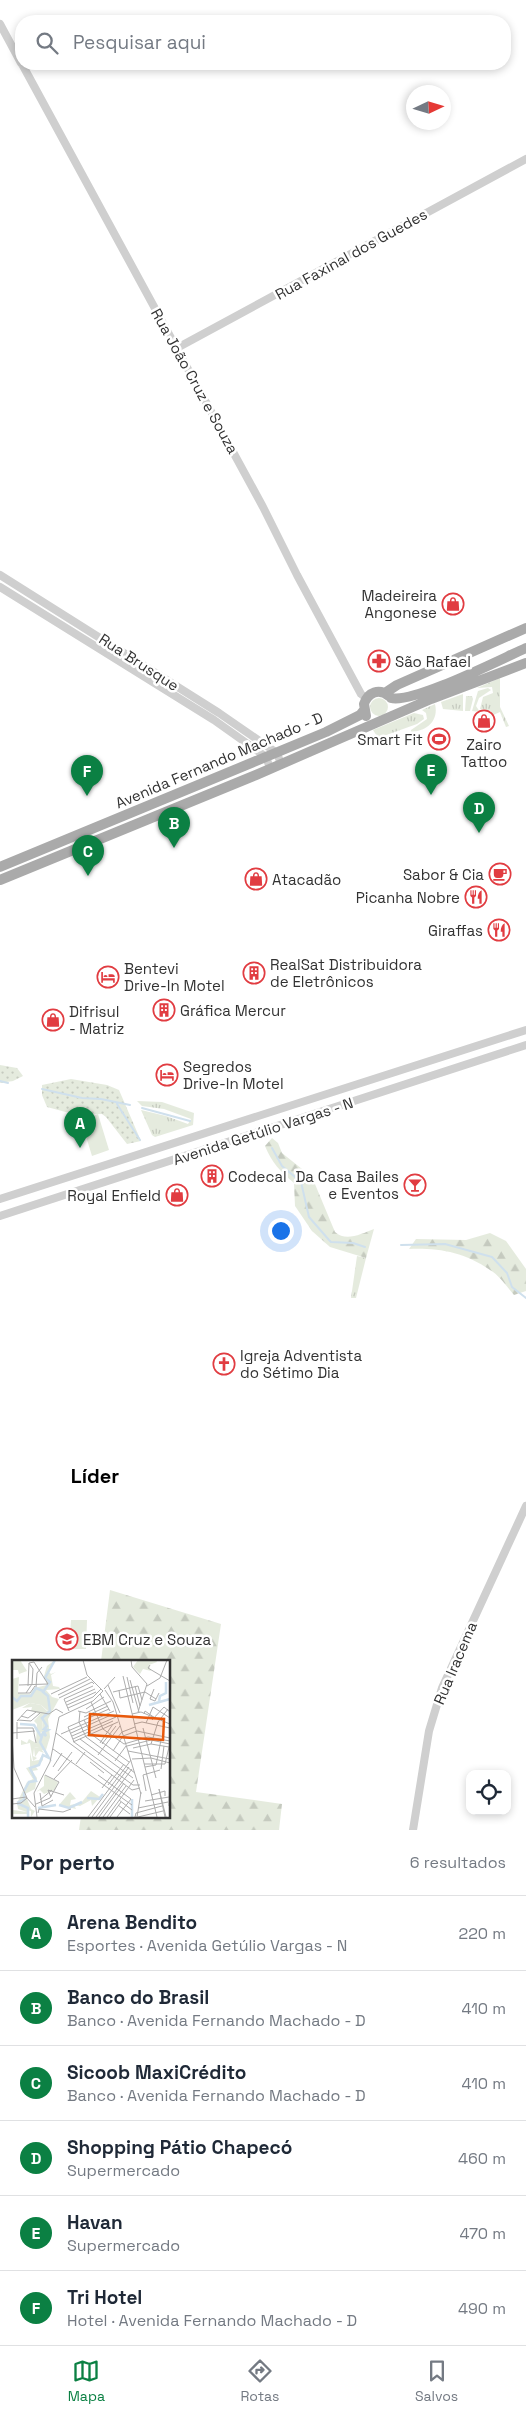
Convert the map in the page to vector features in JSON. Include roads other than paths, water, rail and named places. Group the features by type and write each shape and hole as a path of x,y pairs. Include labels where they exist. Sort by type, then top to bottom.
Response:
{"main road":[{"path":"388,696 397,685 526,628"},
{"path":"526,648 405,698 371,693 366,698 364,710 368,718 376,722 526,663"},
{"path":"388,696 394,707 391,716"},
{"name":"Avenida Fernando Machado - D","path":"0,866 326,732 360,715 364,710"},
{"name":"Avenida Fernando Machado - D","path":"0,880 206,796 376,722"},
{"path":"201,784 206,796"}],"street":[{"name":"Rua João Cruz e Souza","path":"0,24 15,52"},
{"name":"Rua João Cruz e Souza","path":"25,70 264,507 326,630 361,694 366,698"},
{"name":"Rua Faxinal dos Guedes","path":"177,348 526,159"},
{"name":"Rua Brusque","path":"0,575 219,713 266,757"},
{"name":"Rua Brusque","path":"0,587 237,731 277,753"},
{"path":"277,753 281,764"},
{"path":"266,757 270,768"},
{"name":"Avenida Getúlio Vargas - N","path":"0,1199 526,1030"},
{"name":"Avenida Getúlio Vargas - N","path":"0,1216 526,1045"},
{"name":"Rua Iracema","path":"413,1830 429,1731 444,1682 526,1506"}],"waterway":[{"path":"0,1081 8,1083"},
{"path":"42,1089 82,1098 101,1099 130,1105"},
{"path":"117,1104 140,1140"},
{"path":"142,1108 190,1121"},
{"path":"272,1148 282,1166 301,1182 309,1217 329,1240 331,1242 353,1243 365,1247"},
{"path":"401,1245 445,1244 492,1257 507,1273 512,1287 526,1298"}],"place":[{"name":"Madeireira Angonese","path":"453,604"},
{"name":"São Rafael","path":"379,661"},
{"name":"Zairo Tattoo","path":"484,721"},
{"name":"Smart Fit","path":"439,739"},
{"name":"Havan","path":"431,795"},
{"name":"Tri Hotel","path":"87,796"},
{"name":"Shopping Pátio Chapecó","path":"479,833"},
{"name":"Banco do Brasil","path":"174,848"},
{"name":"Sabor & Cia","path":"500,874"},
{"name":"Sicoob MaxiCrédito","path":"88,876"},
{"name":"Atacadão","path":"256,879"},
{"name":"Picanha Nobre","path":"476,897"},
{"name":"Giraffas","path":"499,930"},
{"name":"RealSat Distribuidora de Eletrônicos","path":"254,973"},
{"name":"Bentevi Drive-In Motel","path":"108,977"},
{"name":"Gráfica Mercur","path":"164,1010"},
{"name":"Difrisul - Matriz","path":"53,1020"},
{"name":"Segredos Drive-In Motel","path":"167,1075"},
{"name":"Arena Bendito","path":"80,1148"},
{"name":"Codecal","path":"212,1176"},
{"name":"Da Casa Bailes e Eventos","path":"415,1185"},
{"name":"Royal Enfield","path":"177,1195"},
{"name":"Igreja Adventista do Sétimo Dia","path":"224,1364"},
{"name":"EBM Cruz e Souza","path":"67,1639"}],"district":[{"name":"Líder","path":"95,1476"}]}
